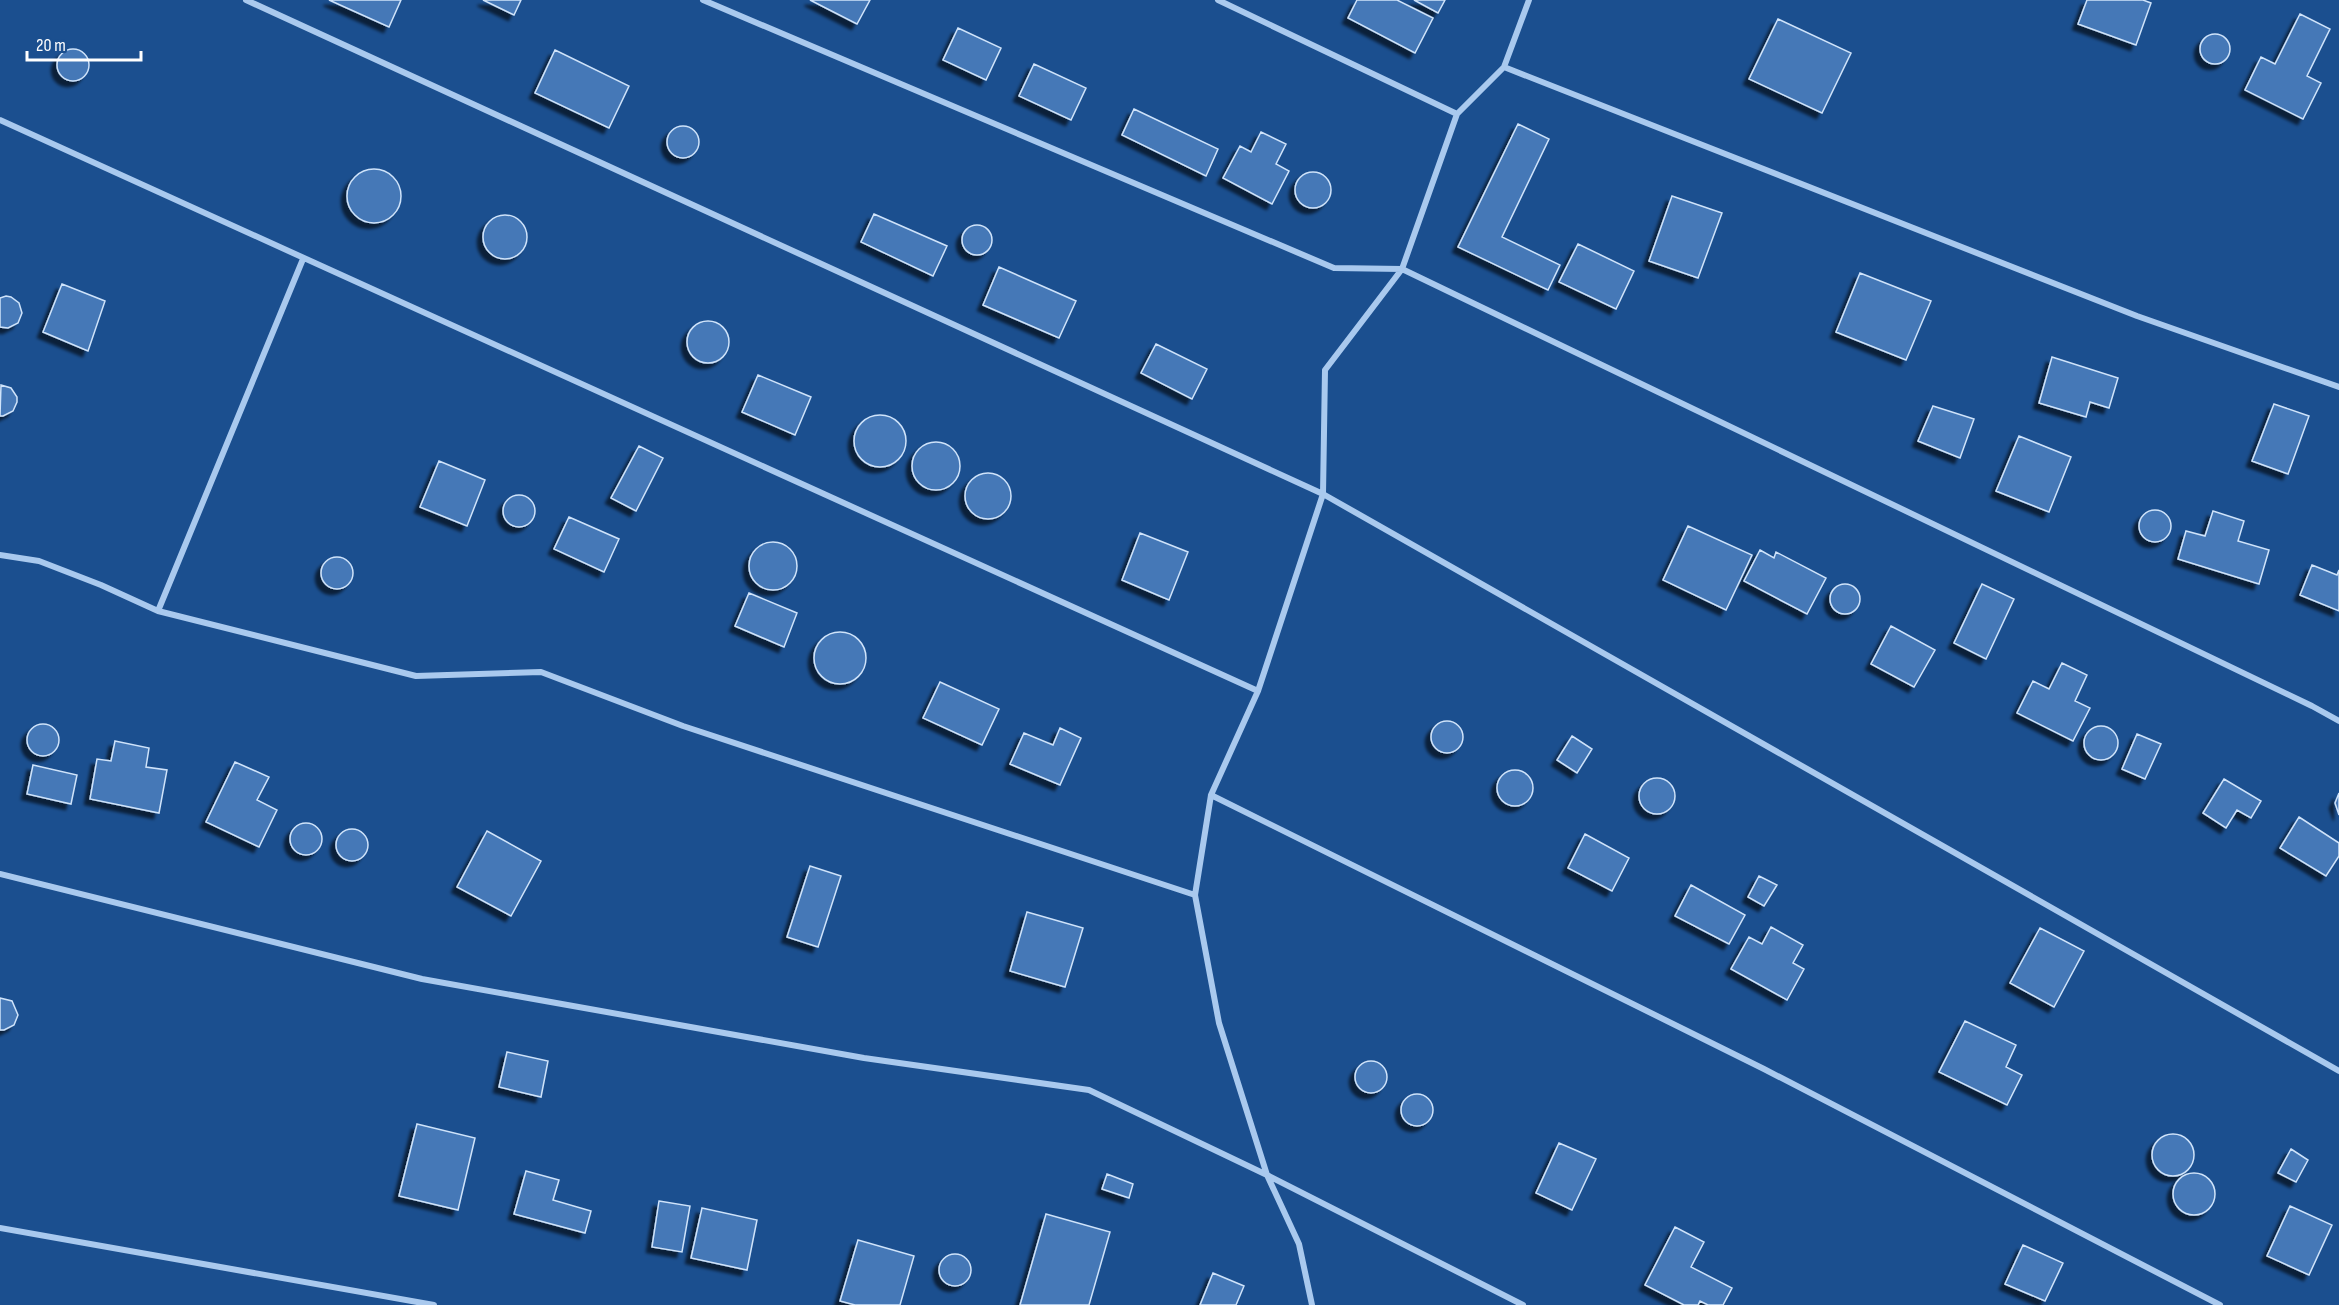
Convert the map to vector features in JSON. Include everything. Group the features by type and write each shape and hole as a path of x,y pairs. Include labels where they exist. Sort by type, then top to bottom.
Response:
{"street":[{"path":"246,0 1323,494 2339,1071"},
{"path":"703,0 1334,268 1402,269 2339,721"},
{"path":"1218,0 1457,114"},
{"path":"1312,1305 1299,1244 1267,1175 1219,1023 1196,895 1211,795 1258,691 1323,494 1325,370 1402,269 1457,114 1504,67 1529,0"},
{"path":"1504,67 2137,316 2339,387"},
{"path":"0,120 1258,691"},
{"path":"158,611 303,259"},
{"path":"0,555 39,561 101,585 158,611 416,676 541,672 683,726 1196,895"},
{"path":"1211,795 1753,1064 2220,1305"},
{"path":"0,873 422,979 864,1058 1089,1090 1267,1175 1523,1305"},
{"path":"0,1228 434,1305"}],"building":[{"path":"329,0 401,0 389,27"},
{"path":"483,0 521,0 514,15"},
{"path":"810,0 870,0 857,24"},
{"path":"1357,0 1397,0 1433,18 1415,53 1348,18"},
{"path":"1414,0 1445,0 1438,13"},
{"path":"2087,0 2143,0 2151,3 2136,45 2078,24"},
{"path":"2300,14 2330,29 2307,76 2321,83 2303,119 2245,90 2261,57 2275,64"},
{"path":"1778,19 1851,53 1822,113 1749,79"},
{"path":"958,28 1001,48 986,80 943,60"},
{"path":"2215,34 2226,38 2230,49 2226,60 2215,64 2204,60 2200,49 2204,38"},
{"path":"73,49 84,54 89,65 84,76 73,81 62,76 57,65 62,54"},
{"path":"555,50 629,86 609,128 535,93"},
{"path":"1034,64 1086,88 1071,120 1019,96"},
{"path":"1134,109 1218,149 1206,176 1122,135"},
{"path":"1518,124 1549,139 1502,237 1560,265 1548,290 1458,247"},
{"path":"683,126 694,131 699,142 694,153 683,158 672,153 667,142 672,131"},
{"path":"1261,132 1286,144 1276,164 1289,171 1272,204 1223,178 1240,146 1251,152"},
{"path":"369,169 379,169 389,173 397,181 401,196 397,211 389,219 379,223 369,223 359,219 351,211 347,201 347,191 351,181 359,173"},
{"path":"1313,172 1326,177 1331,190 1326,203 1313,208 1300,203 1295,190 1300,177"},
{"path":"1672,196 1722,213 1698,278 1649,261"},
{"path":"874,214 947,246 933,276 861,242"},
{"path":"505,215 521,221 527,237 521,253 505,259 489,253 483,237 489,221"},
{"path":"977,225 987,230 992,240 987,250 977,255 967,250 962,240 967,230"},
{"path":"1578,244 1634,271 1616,309 1559,282"},
{"path":"999,267 1076,301 1059,338 983,305"},
{"path":"1860,273 1931,301 1906,360 1836,332"},
{"path":"62,284 105,301 88,351 43,332"},
{"path":"6,296 19,303 22,313 18,323 8,328 0,327 0,298"},
{"path":"708,321 723,327 729,342 723,357 708,363 693,357 687,342 693,327"},
{"path":"1156,344 1207,369 1192,399 1141,373"},
{"path":"2052,357 2118,378 2109,408 2090,402 2086,417 2039,403"},
{"path":"758,375 811,397 795,435 742,412"},
{"path":"1,385 11,388 17,397 13,411 3,416 0,416"},
{"path":"2274,404 2309,416 2288,474 2252,461"},
{"path":"1933,406 1974,419 1960,458 1918,441"},
{"path":"875,415 885,415 899,422 906,441 899,460 885,467 875,467 865,463 858,456 854,446 854,436 858,426 865,419"},
{"path":"2019,436 2071,457 2049,512 1996,491"},
{"path":"931,442 941,442 956,452 960,466 959,475 950,486 941,490 931,490 916,480 912,471 912,461 922,446"},
{"path":"639,446 663,458 636,511 611,498"},
{"path":"439,461 485,480 467,526 420,507"},
{"path":"988,473 1004,480 1011,496 1004,512 988,519 972,512 965,496 972,480"},
{"path":"519,495 530,500 535,511 530,522 519,527 508,522 503,511 508,500"},
{"path":"2155,510 2166,515 2171,526 2166,537 2155,542 2144,537 2139,526 2144,515"},
{"path":"2213,511 2244,521 2238,541 2269,550 2259,584 2178,559 2186,531 2205,536"},
{"path":"569,517 619,539 604,572 554,549"},
{"path":"1688,526 1752,555 1726,610 1663,580"},
{"path":"1140,533 1188,552 1169,600 1122,580"},
{"path":"768,542 778,542 790,549 797,561 797,571 790,583 778,590 768,590 753,579 749,571 749,561 760,546"},
{"path":"1760,550 1774,558 1776,552 1826,578 1807,614 1744,581"},
{"path":"337,557 348,562 353,573 348,584 337,589 326,584 321,573 326,562"},
{"path":"2312,565 2337,575 2339,570 2339,611 2300,595"},
{"path":"1845,584 1856,588 1860,599 1856,610 1845,614 1834,610 1830,599 1834,588"},
{"path":"1982,584 2014,599 1986,659 1954,643"},
{"path":"749,593 797,613 784,647 735,626"},
{"path":"1891,626 1935,650 1914,687 1871,664"},
{"path":"835,632 845,632 859,639 866,658 859,677 845,684 835,684 825,680 818,673 814,663 814,653 818,643 825,636"},
{"path":"2062,663 2087,675 2075,701 2090,708 2073,741 2017,713 2033,681 2049,689"},
{"path":"940,682 999,709 982,745 923,718"},
{"path":"1447,721 1458,726 1463,737 1458,748 1447,753 1436,748 1431,737 1436,726"},
{"path":"43,724 54,729 59,740 54,751 43,756 32,751 27,740 32,729"},
{"path":"2101,726 2113,731 2118,743 2113,755 2101,760 2089,755 2084,743 2089,731"},
{"path":"1060,728 1081,738 1060,785 1010,764 1024,733 1053,745"},
{"path":"2137,734 2161,744 2145,779 2122,769"},
{"path":"1572,736 1592,749 1577,773 1557,760"},
{"path":"115,741 149,748 146,767 167,770 159,813 90,799 97,759 111,761"},
{"path":"235,762 269,777 257,800 277,810 259,847 206,822"},
{"path":"33,765 77,775 71,804 27,794"},
{"path":"1515,770 1528,775 1533,788 1528,801 1515,806 1502,801 1497,788 1502,775"},
{"path":"1657,778 1670,783 1675,796 1670,809 1657,814 1644,809 1639,796 1644,783"},
{"path":"2224,779 2261,801 2251,818 2237,810 2226,828 2203,813"},
{"path":"2339,793 2339,815 2335,803"},
{"path":"2299,817 2339,843 2339,856 2326,876 2280,848"},
{"path":"306,823 317,828 322,839 317,850 306,855 295,850 290,839 295,828"},
{"path":"352,829 363,834 368,845 363,856 352,861 341,856 336,845 341,834"},
{"path":"487,831 541,861 511,916 457,887"},
{"path":"1585,834 1629,858 1612,891 1568,868"},
{"path":"810,866 841,876 818,947 787,937"},
{"path":"1759,876 1777,885 1764,906 1748,897"},
{"path":"1691,885 1745,915 1729,944 1675,916"},
{"path":"1027,912 1083,928 1065,987 1010,971"},
{"path":"1771,927 1803,945 1793,963 1804,969 1787,1000 1731,969 1749,937 1762,944"},
{"path":"2040,928 2084,951 2054,1007 2010,983"},
{"path":"0,998 12,1001 18,1015 14,1025 4,1030 0,1030"},
{"path":"1965,1021 2016,1045 2006,1067 2022,1075 2007,1105 1939,1072"},
{"path":"507,1052 548,1061 541,1097 499,1087"},
{"path":"1371,1061 1382,1066 1387,1077 1382,1088 1371,1093 1360,1088 1355,1077 1360,1066"},
{"path":"1417,1094 1428,1099 1433,1110 1428,1121 1417,1126 1406,1121 1401,1110 1406,1099"},
{"path":"417,1124 475,1138 458,1210 399,1196"},
{"path":"2173,1134 2181,1135 2188,1140 2193,1147 2193,1163 2188,1170 2181,1175 2173,1176 2165,1175 2158,1170 2153,1163 2152,1155 2153,1147 2158,1140 2165,1135"},
{"path":"1559,1143 1596,1159 1572,1210 1536,1193"},
{"path":"2291,1149 2308,1160 2296,1182 2278,1173"},
{"path":"526,1171 559,1180 553,1200 591,1211 585,1233 514,1214"},
{"path":"2194,1173 2202,1174 2209,1179 2214,1186 2214,1202 2209,1209 2202,1214 2194,1215 2186,1214 2179,1209 2174,1202 2173,1194 2174,1186 2179,1179 2186,1174"},
{"path":"1107,1174 1133,1184 1129,1198 1102,1189"},
{"path":"659,1201 690,1206 682,1252 652,1247"},
{"path":"2290,1206 2332,1225 2309,1275 2267,1256"},
{"path":"702,1208 757,1220 747,1270 691,1258"},
{"path":"1046,1214 1110,1232 1089,1305 1020,1305"},
{"path":"1675,1227 1704,1242 1691,1267 1732,1288 1723,1305 1708,1305 1700,1301 1698,1305 1684,1305 1645,1285"},
{"path":"858,1240 914,1256 900,1305 855,1305 840,1301"},
{"path":"2023,1245 2063,1263 2045,1301 2005,1284"},
{"path":"955,1254 966,1259 971,1270 966,1281 955,1286 944,1281 939,1270 944,1259"},
{"path":"1213,1273 1244,1286 1236,1305 1200,1305"}]}
